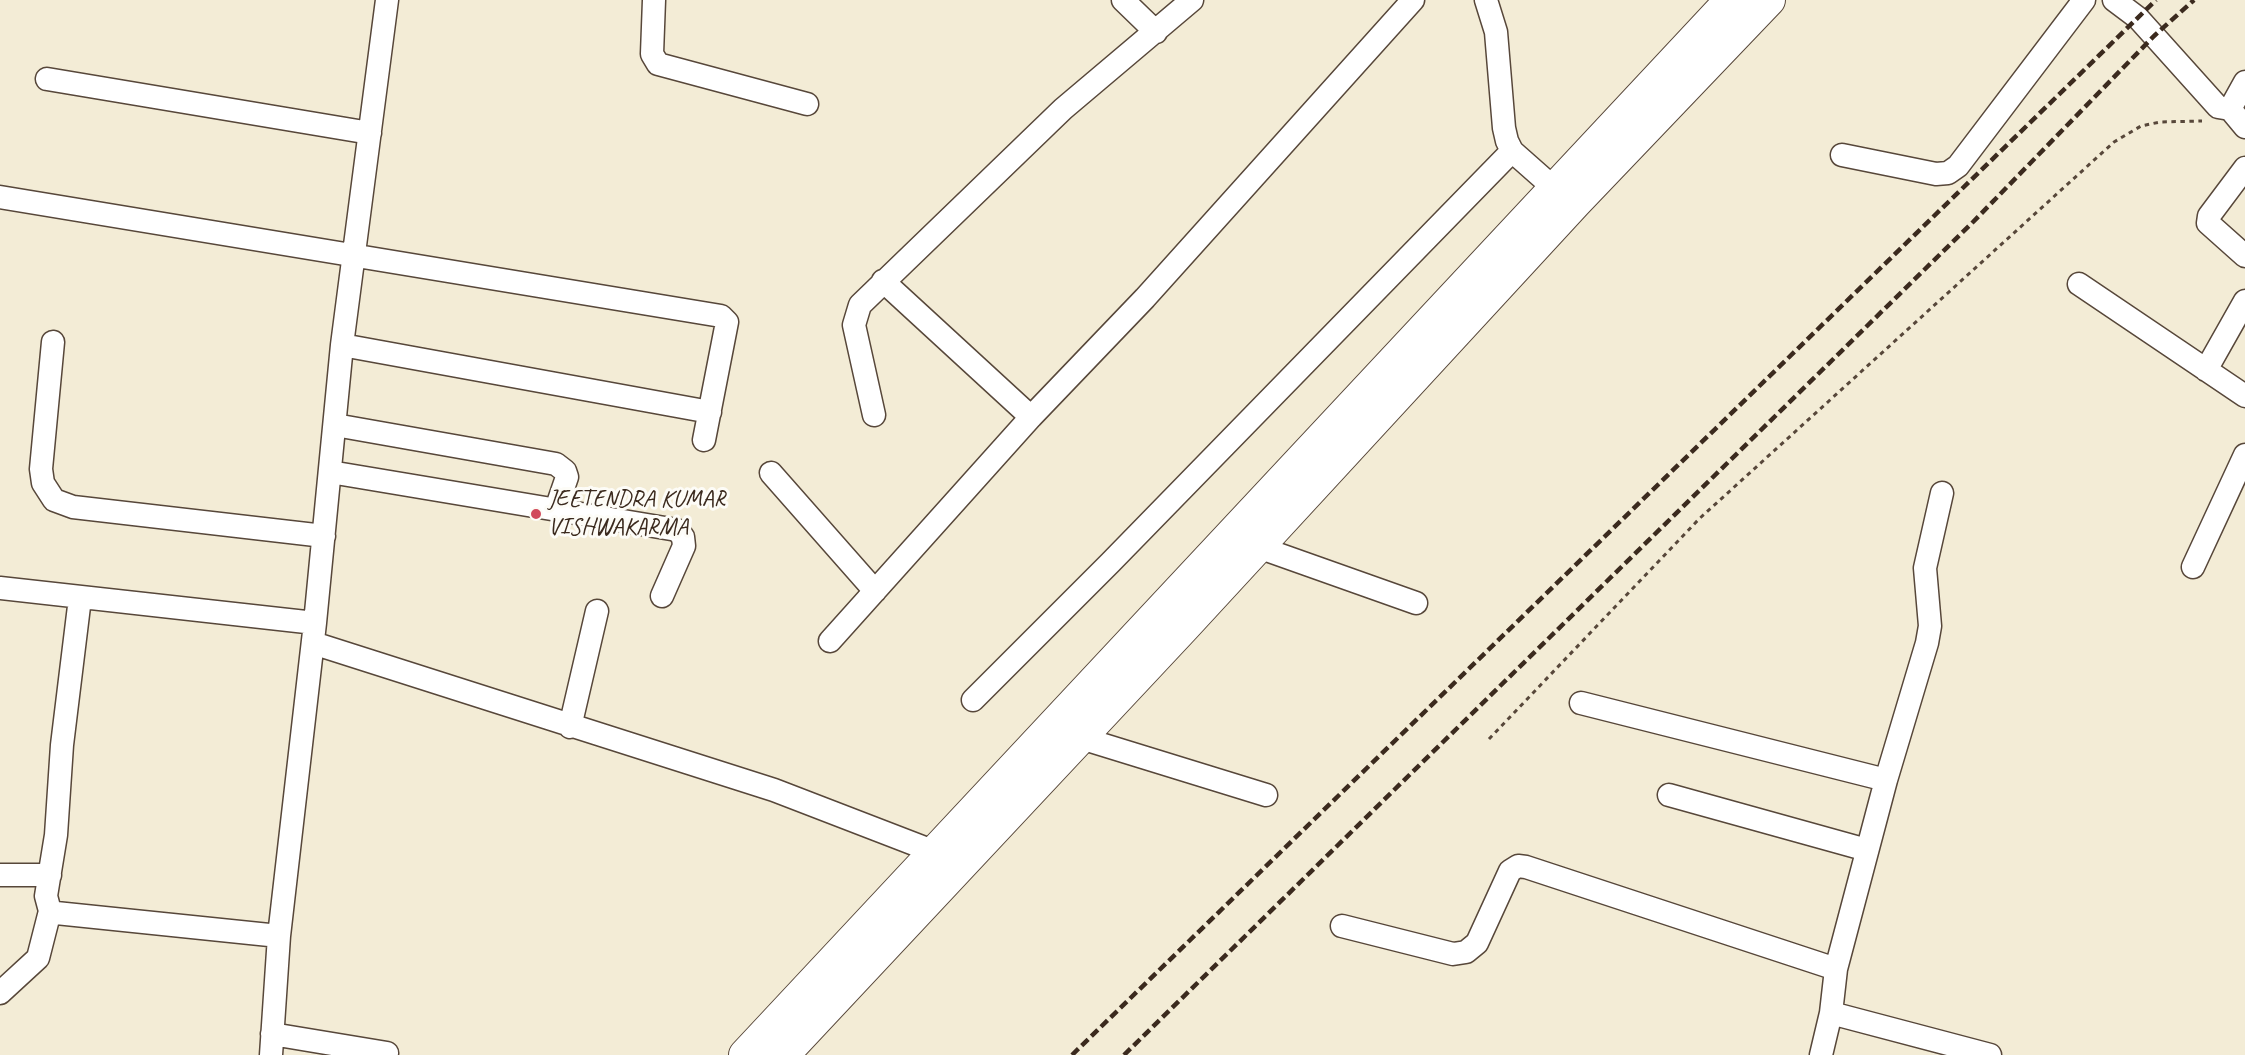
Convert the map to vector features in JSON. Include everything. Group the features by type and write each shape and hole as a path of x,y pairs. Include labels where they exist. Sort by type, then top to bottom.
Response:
{"highway":[{"path":"745,1055 1731,0"},
{"path":"783,1055 1081,738 1575,203 1769,0"}],"street":[{"path":"387,0 342,345 314,633 279,936 272,1044 387,1053"},
{"path":"654,0 652,54 658,64 807,104"},
{"path":"1123,0 1156,32"},
{"path":"874,415 854,325 860,305 1063,110 1192,0"},
{"path":"830,641 1030,417 1145,298 1413,0"},
{"path":"1486,0 1496,32 1504,128 1512,151 1555,189"},
{"path":"1842,155 1935,174 1953,170 2084,0"},
{"path":"2114,0 2138,18 2218,106 2238,118 2245,82"},
{"path":"47,79 370,133"},
{"path":"973,700 1512,151"},
{"path":"2245,168 2209,216 2208,223 2245,256"},
{"path":"0,196 354,253 721,316 727,322 704,440"},
{"path":"883,281 1030,417"},
{"path":"2079,284 2245,396"},
{"path":"2206,370 2245,301"},
{"path":"53,342 41,469 43,483 54,500 73,507 324,536"},
{"path":"342,345 710,412"},
{"path":"335,425 556,464 565,471 567,477 556,509"},
{"path":"2193,567 2245,455"},
{"path":"330,472 676,530 683,537 684,546 662,596"},
{"path":"771,473 875,591"},
{"path":"1821,1055 1836,969 1886,780 1927,643 1930,626 1925,568 1942,493"},
{"path":"1258,547 1416,603"},
{"path":"0,588 314,633 570,727 774,790 935,852"},
{"path":"0,993 38,958 50,910 46,896 56,834 62,753 80,598"},
{"path":"570,727 597,610"},
{"path":"1581,703 1886,780"},
{"path":"1081,738 1266,795"},
{"path":"1669,795 1867,850"},
{"path":"1342,926 1453,954 1466,952 1477,943 1510,871 1518,866 1836,969"},
{"path":"0,875 50,875"},
{"path":"50,910 56,914 279,936"},
{"path":"1830,1013 1990,1055"}],"path":[{"path":"1489,739 1699,519 2114,142 2128,131 2160,122 2238,118"}],"railway":[{"path":"1072,1055 2156,0"},
{"path":"1124,1055 1973,222 2154,36 2194,0"}],"place":[{"name":"JEETENDRA KUMAR VISHWAKARMA","path":"536,514"}]}
